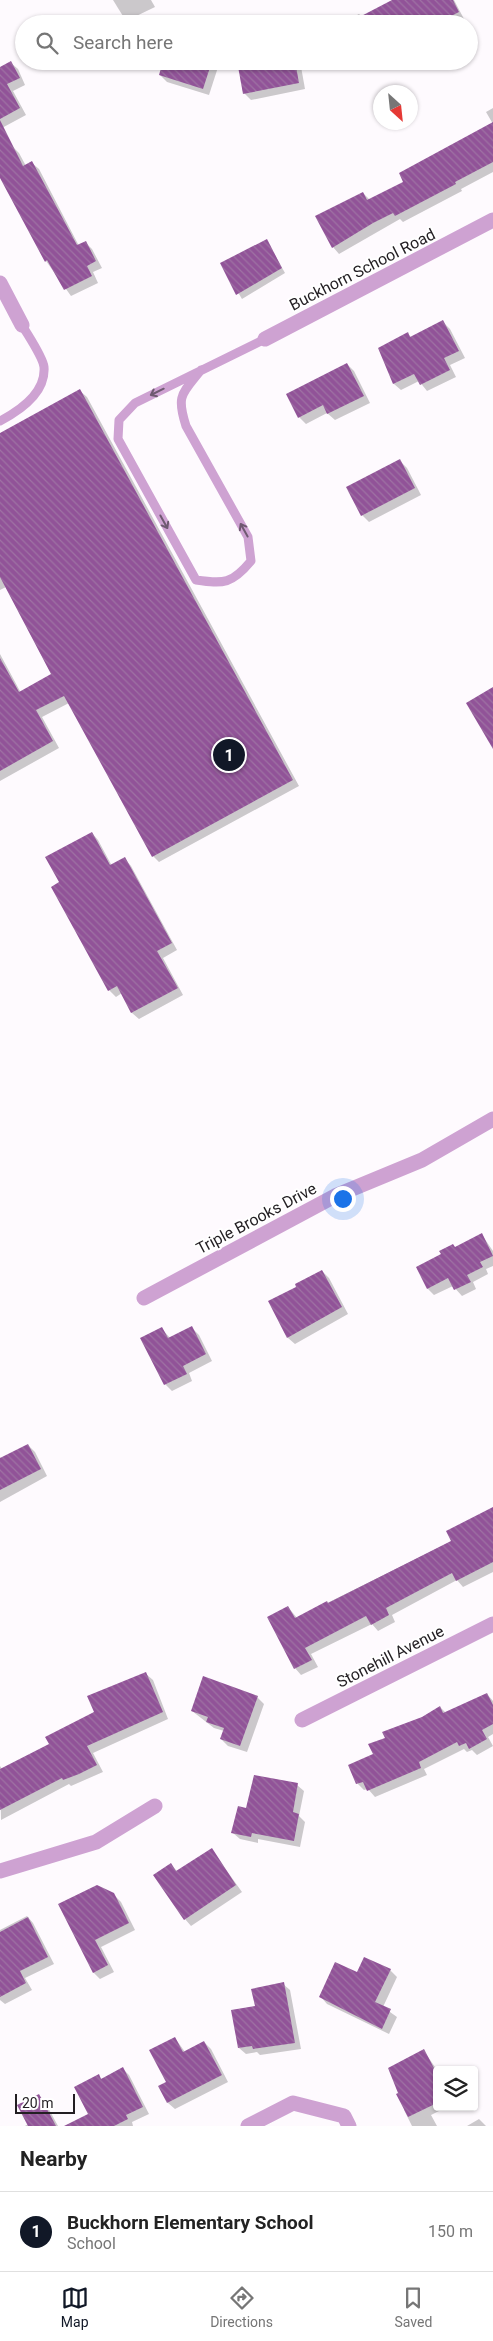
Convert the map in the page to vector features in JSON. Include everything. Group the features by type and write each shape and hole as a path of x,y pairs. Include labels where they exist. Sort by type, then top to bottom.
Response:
{"street":[{"name":"Buckhorn School Road","path":"265,339 493,220"},
{"path":"0,283 22,325"},
{"name":"Triple Brooks Drive","path":"144,1298 335,1196 422,1160 493,1119"},
{"name":"Stonehill Avenue","path":"302,1720 493,1624"},
{"path":"0,1871 96,1842 155,1806"},
{"path":"248,2126 293,2103 344,2116 349,2126"}],"lane":[{"path":"0,421 12,415 40,391 44,366 22,325"},
{"path":"201,370 182,395 180,408 186,426 248,538 251,561 239,576 221,584 196,580 118,438 119,420 135,403 201,370 265,339"}],"building":[{"path":"392,0 453,0 459,12 453,15 363,15"},
{"path":"11,61 20,78 7,84 20,108 0,119 0,67"},
{"path":"160,70 209,70 203,89 159,75"},
{"path":"239,70 297,70 299,83 243,94"},
{"path":"0,120 23,166 32,161 77,245 86,241 96,261 87,266 92,276 64,290 47,260 45,262 0,178"},
{"path":"493,122 493,162 395,216 393,213 373,223 332,248 315,216 363,192 367,200 403,182 399,173"},
{"path":"267,239 282,268 236,295 220,263"},
{"path":"443,320 459,351 444,358 450,370 420,385 414,374 393,384 378,348 408,332 410,337"},
{"path":"347,363 364,396 327,414 323,405 298,418 286,394"},
{"path":"80,389 293,780 152,857 64,696 36,710 53,741 0,771 0,658 19,692 51,674 0,577 0,433"},
{"path":"400,459 415,488 361,516 346,487"},
{"path":"493,687 493,749 466,703"},
{"path":"92,832 110,865 125,857 172,943 157,951 178,988 131,1013 117,986 108,991 51,887 59,882 45,857"},
{"path":"482,1233 493,1256 480,1262 483,1267 467,1275 471,1282 454,1290 448,1278 427,1289 416,1267 441,1254 439,1251 453,1244 455,1247"},
{"path":"322,1270 342,1307 287,1338 268,1301 296,1287 295,1284"},
{"path":"192,1326 206,1354 183,1366 187,1374 164,1385 140,1338 162,1327 168,1338"},
{"path":"28,1444 41,1469 0,1490 0,1458"},
{"path":"493,1507 493,1562 456,1581 452,1573 386,1608 389,1615 371,1625 366,1616 305,1648 312,1660 294,1669 267,1617 288,1606 295,1618 327,1601 328,1603 451,1541 446,1531"},
{"path":"146,1672 163,1712 87,1746 97,1765 63,1780 62,1778 0,1810 0,1769 49,1744 45,1737 94,1712 87,1696"},
{"path":"203,1676 258,1696 240,1746 220,1739 224,1728 206,1722 208,1717 191,1711"},
{"path":"487,1693 493,1705 493,1724 482,1730 487,1739 469,1749 466,1743 459,1746 457,1742 419,1762 421,1768 367,1791 363,1782 356,1784 348,1765 373,1754 368,1744 385,1738 382,1732 422,1717 440,1706 443,1713"},
{"path":"254,1775 298,1783 293,1812 299,1814 294,1841 252,1833 251,1837 231,1833 238,1806 246,1808"},
{"path":"212,1848 236,1885 184,1920 153,1875 171,1863 176,1871"},
{"path":"97,1885 114,1893 129,1923 95,1940 108,1965 93,1973 58,1904"},
{"path":"28,1917 48,1957 20,1971 26,1983 0,1997 0,1932"},
{"path":"364,1957 391,1969 375,2002 391,2009 382,2029 319,1997 335,1962 357,1972"},
{"path":"284,1982 295,2043 253,2049 252,2046 238,2048 231,2010 255,2006 251,1989"},
{"path":"175,2037 183,2052 204,2041 222,2075 167,2103 158,2086 166,2082 149,2050"},
{"path":"424,2049 433,2066 433,2105 408,2117 396,2094 398,2093 388,2068"},
{"path":"123,2067 143,2107 126,2115 128,2119 114,2126 64,2126 88,2114 74,2087 99,2074 101,2079"},
{"path":"39,2094 56,2126 28,2126 17,2105"}],"place":[{"name":"Buckhorn Elementary School","path":"229,755"}]}
